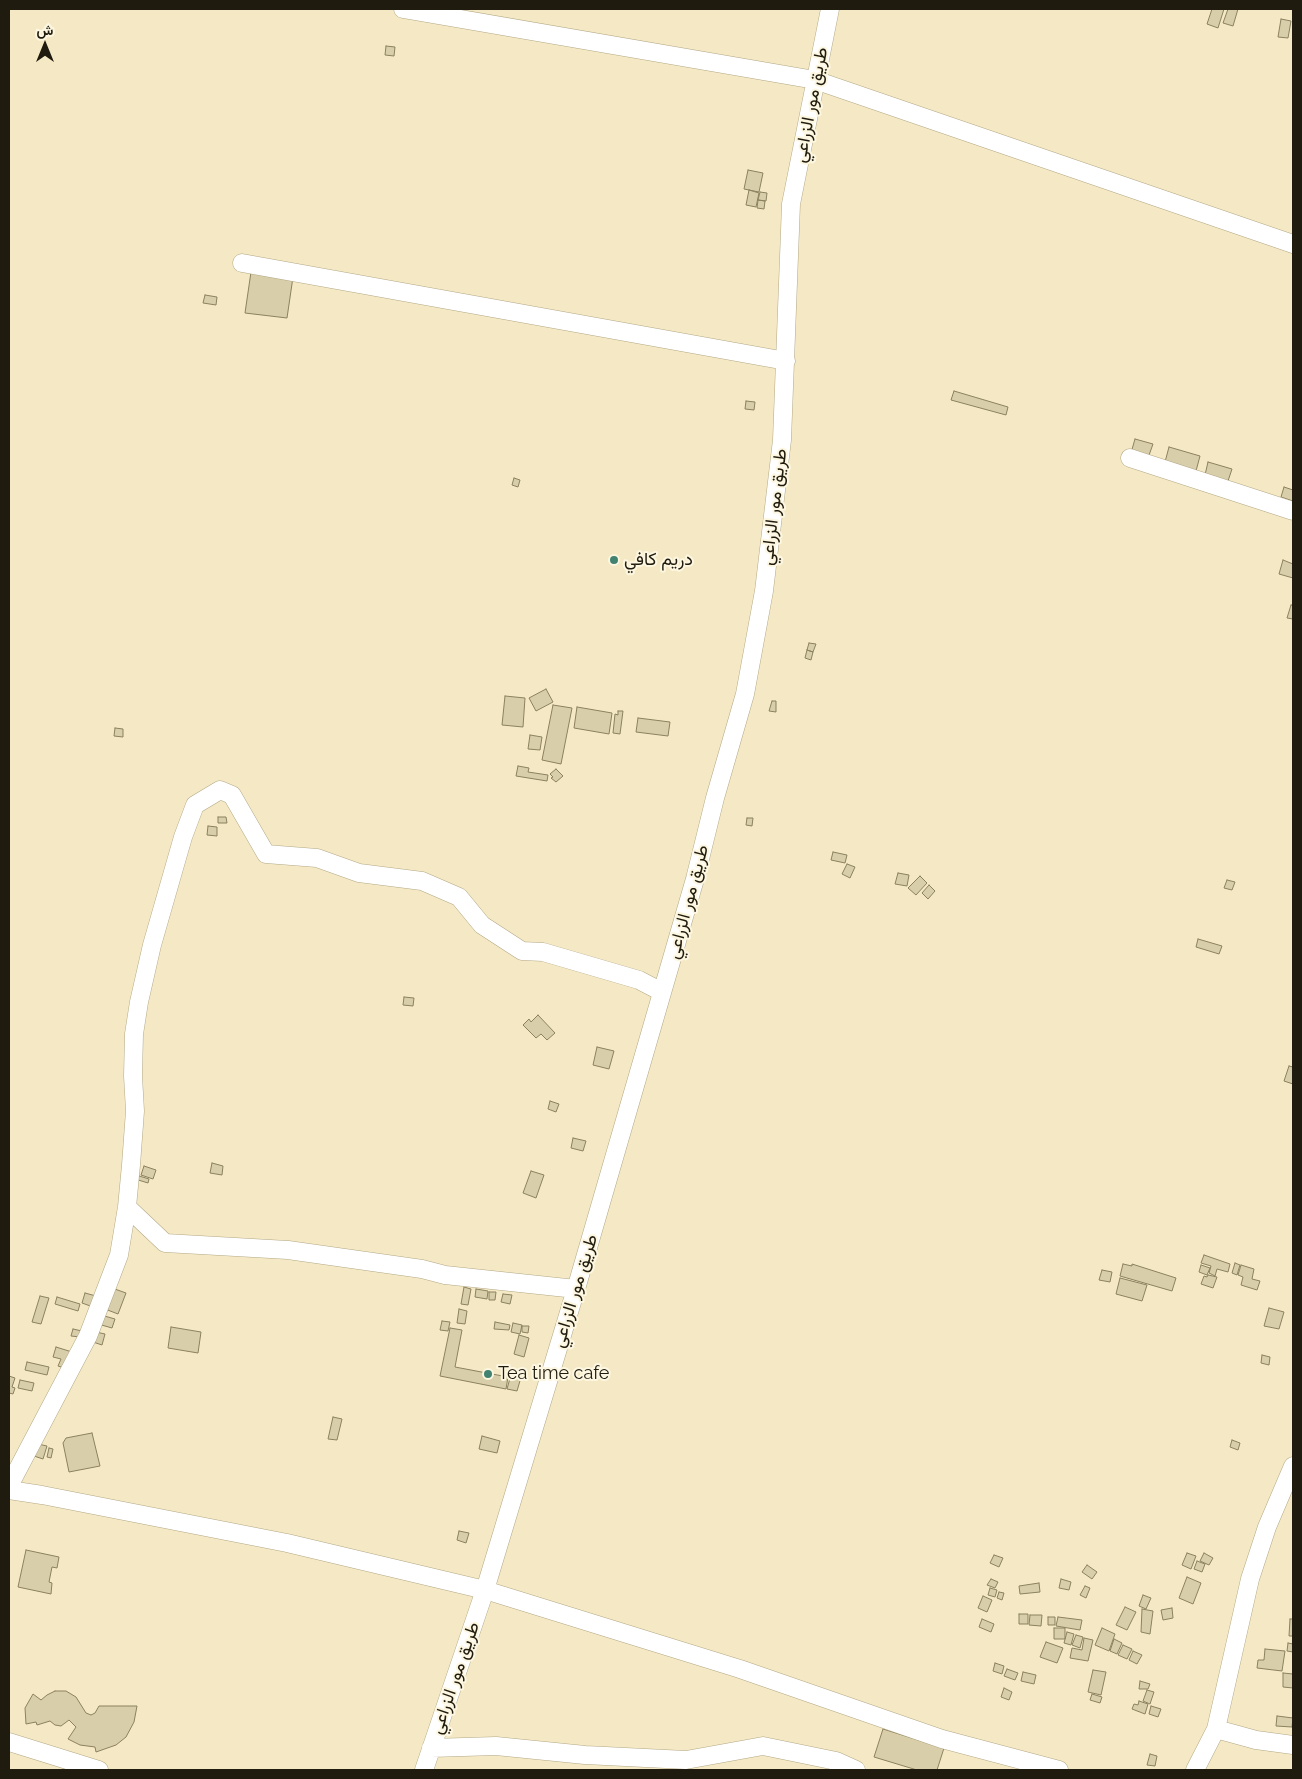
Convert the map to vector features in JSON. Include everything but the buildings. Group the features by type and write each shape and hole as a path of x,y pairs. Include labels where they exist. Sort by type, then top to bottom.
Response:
{"street":[{"path":"403,9 815,80 1293,244"},
{"name":"طريق مور الزراعي","path":"424,1770 485,1590 576,1289 695,879 715,798 745,694 764,591 776,506 786,362 791,204 830,9"},
{"path":"242,263 786,362"},
{"path":"1130,458 1293,511"},
{"path":"9,1486 88,1336 119,1255 127,1207 135,1111 133,1076 134,1034 139,1002 154,936 183,837 195,805 220,790 232,795 266,854 318,858 359,873 422,881 458,897 482,925 522,951 543,952 639,980 662,992"},
{"path":"127,1207 165,1243 288,1250 422,1269 445,1275 576,1289"},
{"path":"1194,1770 1216,1729 1250,1579 1267,1527 1293,1466"},
{"path":"9,1490 287,1542 485,1590 740,1669 942,1739 1059,1770"},
{"path":"1216,1729 1256,1740 1293,1745"},
{"path":"9,1742 99,1770"},
{"path":"431,1748 496,1746 586,1755 686,1760 763,1746 836,1761 856,1770"}],"place":[{"name":"دريم كافي","path":"614,560"},
{"name":"Tea time cafe","path":"488,1374"}]}
